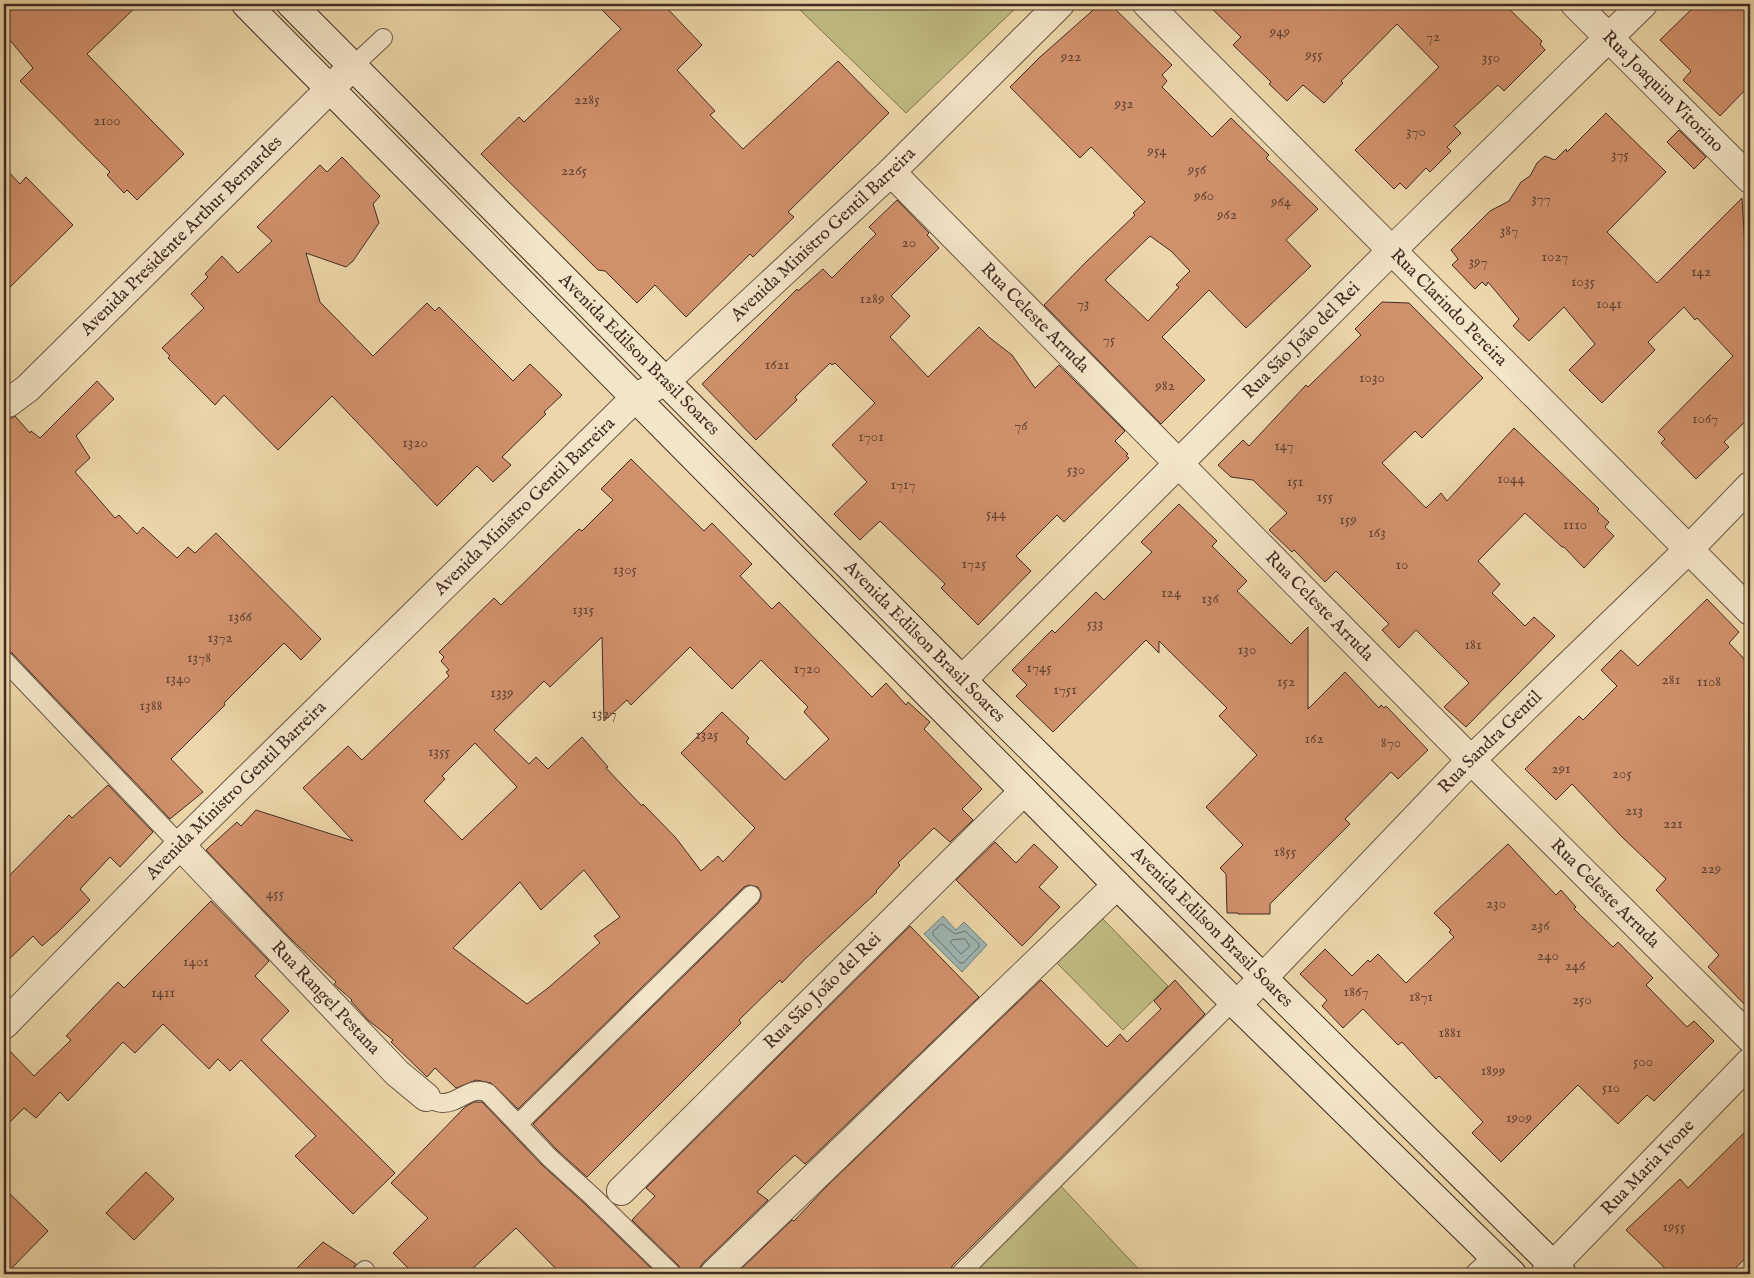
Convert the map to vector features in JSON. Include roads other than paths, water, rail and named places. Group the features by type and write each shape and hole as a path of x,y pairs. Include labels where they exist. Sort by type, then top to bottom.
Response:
{"street":[{"name":"Avenida Edilson Brasil Soares","path":"246,4 1117,885 1502,1265"},
{"name":"Avenida Edilson Brasil Soares","path":"291,4 962,680 1264,978 1554,1271"},
{"name":"Avenida Ministro Gentil Barreira","path":"4,1025 180,844 636,397 666,381 891,172 1060,4"},
{"name":"Rua Clarindo Pereira","path":"1147,4 1750,611"},
{"name":"Rua Joaquim Vitorino","path":"1575,4 1750,178"},
{"name":"Rua São João del Rei","path":"962,680 1392,250 1643,4"},
{"name":"Avenida Presidente Arthur Bernardes","path":"8,403 28,388 353,66"},
{"name":"Rua Celeste Arruda","path":"891,172 1471,760 1750,1038"},
{"name":"Rua Sandra Gentil","path":"1235,1003 1264,978 1471,760 1688,549 1750,486"},
{"name":"Rua São João del Rei","path":"621,1191 1024,790"},
{"name":"Rua Rangel Pestana","path":"180,844 397,1073 426,1097"},
{"path":"714,1274 1117,885"},
{"name":"Rua Maria Ivone","path":"1554,1271 1750,1062"}],"lane":[{"path":"353,66 382,38"},
{"name":"Rua Rangel Pestana","path":"4,660 180,844"},
{"path":"518,1124 751,895"},
{"path":"960,1274 1235,1003"},
{"name":"Rua Rangel Pestana","path":"426,1097 439,1103 448,1103 470,1092 482,1090 488,1094 550,1158 672,1274"},
{"path":"1474,1274 1502,1265"}],"water":[{"path":"943,916 956,930 964,922 987,945 962,972 924,934"}]}
